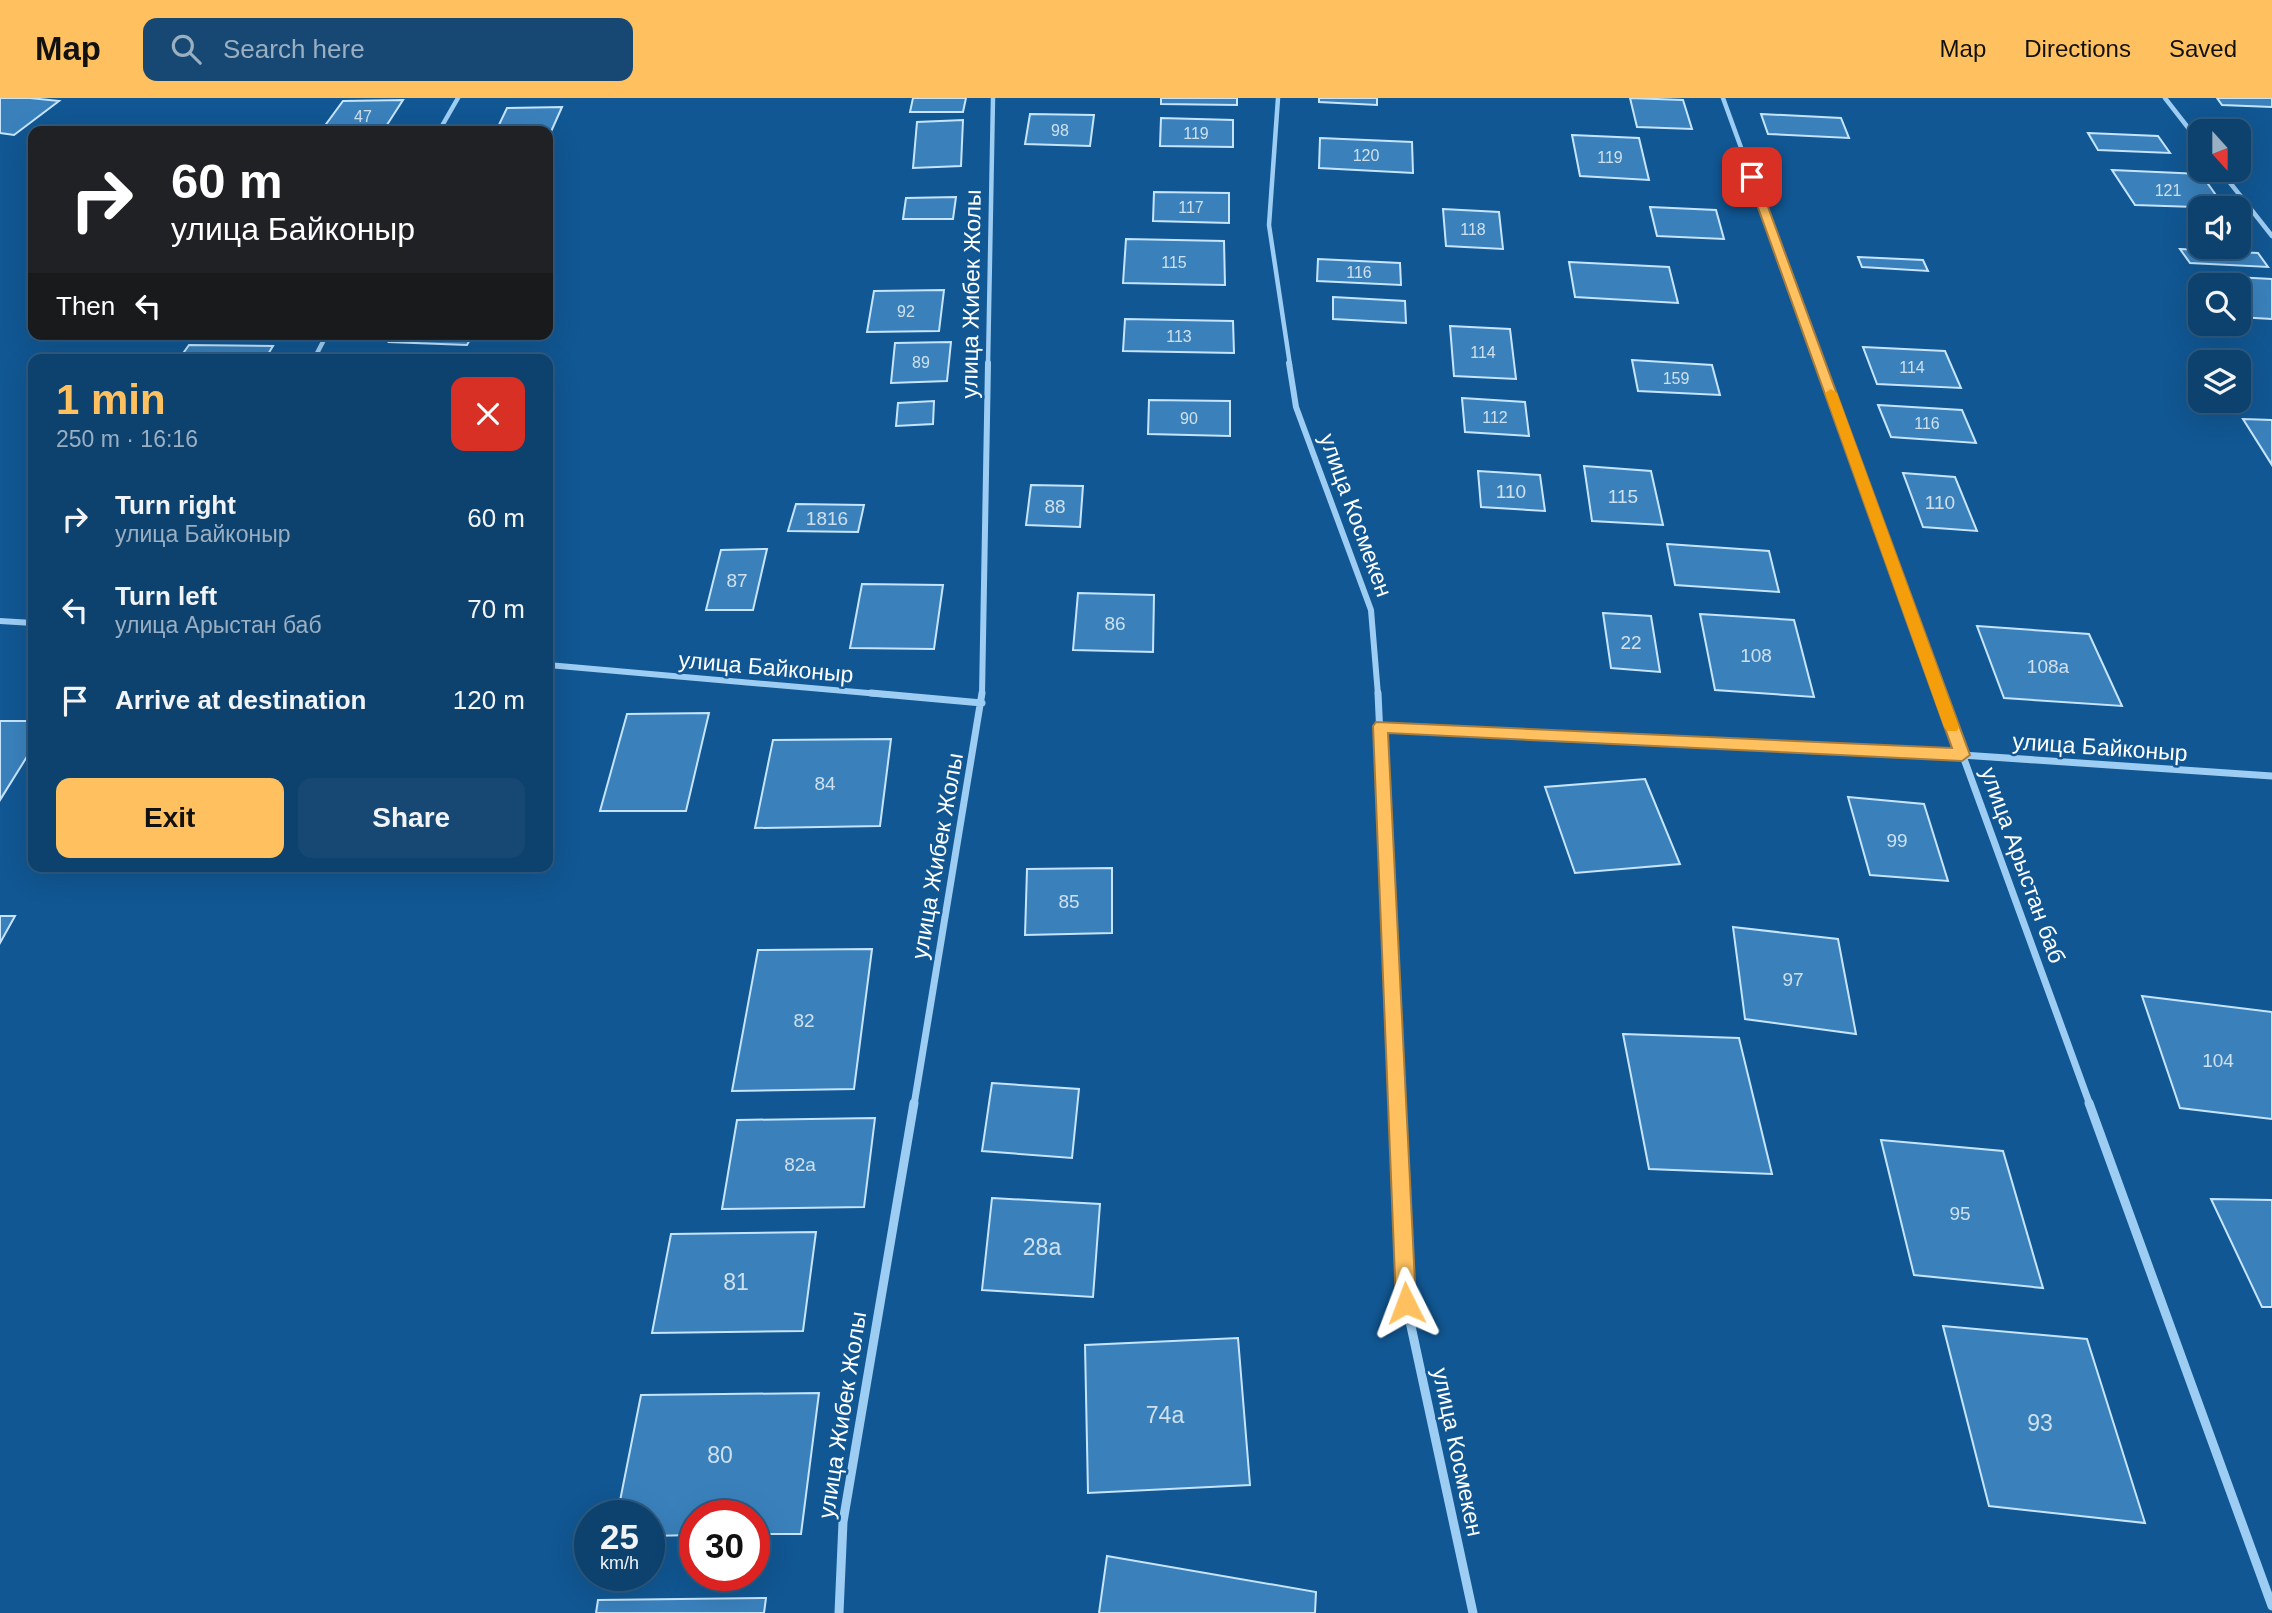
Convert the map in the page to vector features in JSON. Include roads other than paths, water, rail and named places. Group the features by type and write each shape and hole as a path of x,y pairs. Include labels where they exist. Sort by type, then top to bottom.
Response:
{"street":[{"path":"442,126 458,98"},
{"name":"улица Жибек Жолы","path":"839,1613 843,1522 982,703 993,98"},
{"name":"улица Космекен","path":"1278,98 1269,225 1296,408 1371,610 1381,726 1406,1303 1472,1613"},
{"name":"улица Арыстан баб","path":"1723,98 2272,1606"},
{"path":"2165,98 2188,128"},
{"path":"2229,182 2272,236"},
{"path":"0,621 28,623"},
{"name":"улица Байконыр","path":"553,666 982,703"},
{"name":"улица Байконыр","path":"1381,726 1962,755 2272,776"}]}
